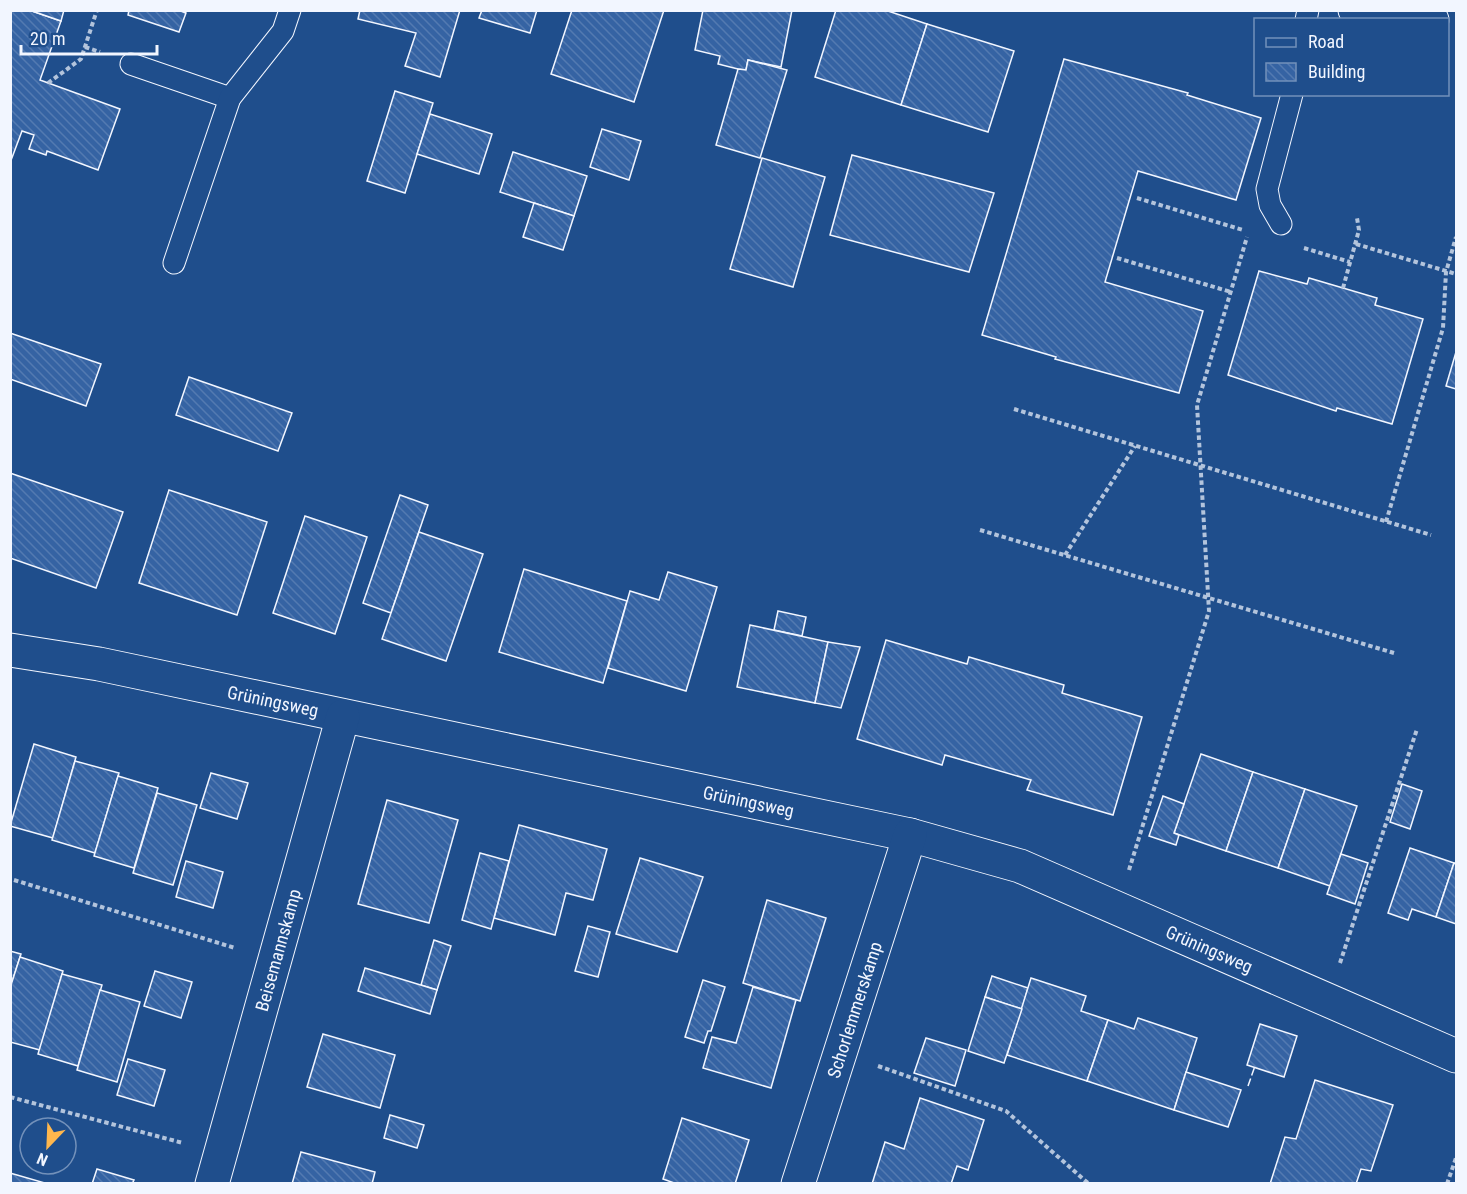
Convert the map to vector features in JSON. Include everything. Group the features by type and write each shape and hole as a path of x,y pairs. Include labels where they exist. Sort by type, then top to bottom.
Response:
{"street":[{"path":"1355,10 1417,18"},
{"name":"Grüningsweg","path":"10,650 99,664 910,835 1020,866 1456,1056"},
{"name":"Beisemannskamp","path":"212,1184 343,716"},
{"name":"Schorlemmerskamp","path":"798,1184 910,835"}],"lane":[{"path":"174,263 230,98 283,31 290,10"},
{"path":"131,64 230,98"},
{"path":"1281,224 1270,205 1268,189 1291,96"}],"path":[{"path":"48,83 81,59 97,10"},
{"path":"1343,288 1359,230 1357,218"},
{"path":"1117,908 1209,611 1197,405 1249,232"},
{"path":"1386,522 1443,328 1446,272 1456,237"},
{"path":"1356,244 1456,274"},
{"path":"1117,258 1231,292"},
{"path":"1014,410 1431,535"},
{"path":"1065,555 1135,446"},
{"path":"980,530 1394,652"},
{"path":"1327,1000 1417,729"},
{"path":"14,880 238,949"},
{"path":"872,1064 1006,1111 1089,1184"},
{"path":"10,1097 183,1144"},
{"path":"1448,1184 1456,1158"}],"building":[{"path":"10,10 29,10 61,21 40,80 120,109 98,170 47,151 46,155 29,149 34,135 22,131 10,163"},
{"path":"29,10 64,10 61,21"},
{"path":"129,10 178,10 186,13 179,32 128,15"},
{"path":"360,10 460,10 440,77 405,66 416,33 358,19"},
{"path":"482,10 537,10 530,33 479,18"},
{"path":"572,10 664,10 634,102 551,74"},
{"path":"703,10 792,10 781,67 748,60 746,70 738,69 718,64 720,56 695,50"},
{"path":"836,10 885,10 927,24 901,105 815,77"},
{"path":"927,24 1014,51 988,132 901,105"},
{"path":"1064,59 1188,93 1187,95 1261,118 1236,200 1138,171 1105,282 1203,311 1179,393 1055,359 1056,357 982,335"},
{"path":"748,60 787,70 760,158 716,145 738,69 746,70"},
{"path":"395,91 433,103 405,193 367,181"},
{"path":"430,114 492,134 479,174 417,154"},
{"path":"602,129 641,141 629,180 590,167"},
{"path":"513,152 587,176 574,216 500,192"},
{"path":"852,155 994,193 969,272 830,235"},
{"path":"762,158 825,177 793,287 730,269"},
{"path":"534,203 574,216 563,250 523,237"},
{"path":"1259,271 1307,284 1309,278 1377,298 1375,305 1423,319 1392,424 1337,408 1336,411 1228,375"},
{"path":"10,333 101,364 86,406 10,379"},
{"path":"1456,352 1456,389 1446,386"},
{"path":"189,377 292,413 278,451 176,415"},
{"path":"10,473 123,512 96,588 10,558"},
{"path":"169,490 267,522 237,615 139,583"},
{"path":"400,495 428,505 391,613 363,603"},
{"path":"305,516 367,537 335,634 273,613"},
{"path":"419,532 483,554 446,661 382,639"},
{"path":"524,569 627,601 603,683 499,652"},
{"path":"668,572 717,587 686,691 608,668 630,591 659,600"},
{"path":"778,611 806,617 802,636 774,630"},
{"path":"750,625 828,642 815,703 737,687"},
{"path":"886,640 967,664 969,657 1064,685 1062,693 1142,717 1113,815 1027,790 1031,780 945,755 942,765 857,739"},
{"path":"828,642 860,647 841,708 815,703"},
{"path":"34,744 76,757 53,838 10,826"},
{"path":"1201,754 1253,772 1226,851 1174,833"},
{"path":"75,761 119,773 95,853 52,840"},
{"path":"1253,772 1305,789 1278,868 1226,851"},
{"path":"211,773 248,783 237,819 200,808"},
{"path":"118,776 158,788 134,868 94,856"},
{"path":"1402,784 1422,791 1410,829 1390,822"},
{"path":"1305,789 1357,806 1330,886 1278,868"},
{"path":"157,793 197,805 173,885 133,873"},
{"path":"1163,796 1184,804 1174,833 1179,835 1176,845 1149,836"},
{"path":"387,800 458,820 429,923 358,904"},
{"path":"519,825 607,849 593,900 566,893 555,935 494,918"},
{"path":"1410,848 1454,863 1436,917 1412,909 1408,920 1388,913"},
{"path":"480,853 509,861 491,929 462,920"},
{"path":"1341,854 1368,863 1355,904 1327,894"},
{"path":"640,858 703,877 677,952 616,934"},
{"path":"186,861 223,872 213,908 176,897"},
{"path":"1454,863 1456,864 1456,924 1436,917"},
{"path":"767,900 826,918 800,1001 743,983"},
{"path":"588,926 610,932 598,977 575,971"},
{"path":"434,940 451,946 437,990 421,985"},
{"path":"10,951 21,954 10,988"},
{"path":"20,957 63,971 40,1050 10,1042 10,988"},
{"path":"365,968 437,990 430,1014 358,991"},
{"path":"155,971 192,982 181,1018 144,1006"},
{"path":"62,974 102,985 78,1066 38,1054"},
{"path":"992,976 1028,988 1022,1009 985,997"},
{"path":"1031,978 1086,996 1081,1011 1108,1020 1087,1081 1007,1055"},
{"path":"703,980 725,987 711,1031 708,1031 704,1043 685,1037"},
{"path":"753,987 796,1000 771,1088 703,1068 712,1037 736,1043"},
{"path":"100,990 140,1002 117,1082 77,1070"},
{"path":"985,997 1022,1009 1004,1063 968,1051"},
{"path":"1138,1018 1197,1038 1174,1110 1087,1081 1108,1020 1134,1029"},
{"path":"1260,1024 1297,1036 1284,1077 1247,1065"},
{"path":"323,1034 395,1055 380,1108 307,1087"},
{"path":"926,1038 966,1050 955,1086 914,1073"},
{"path":"128,1059 165,1070 154,1106 117,1095"},
{"path":"1186,1072 1241,1090 1228,1127 1174,1110"},
{"path":"1315,1080 1393,1105 1371,1171 1361,1169 1356,1184 1270,1184 1285,1137 1296,1139"},
{"path":"920,1098 984,1120 968,1170 957,1166 951,1184 872,1184 885,1142 904,1149"},
{"path":"390,1115 424,1125 417,1148 384,1138"},
{"path":"682,1118 749,1140 735,1184 677,1184 663,1179"},
{"path":"301,1152 375,1172 372,1184 292,1184"},
{"path":"97,1169 134,1180 132,1184 92,1184"},
{"path":"10,1173 45,1183 45,1184 10,1184"}],"fence":[{"path":"1248,1086 1255,1066"}]}
